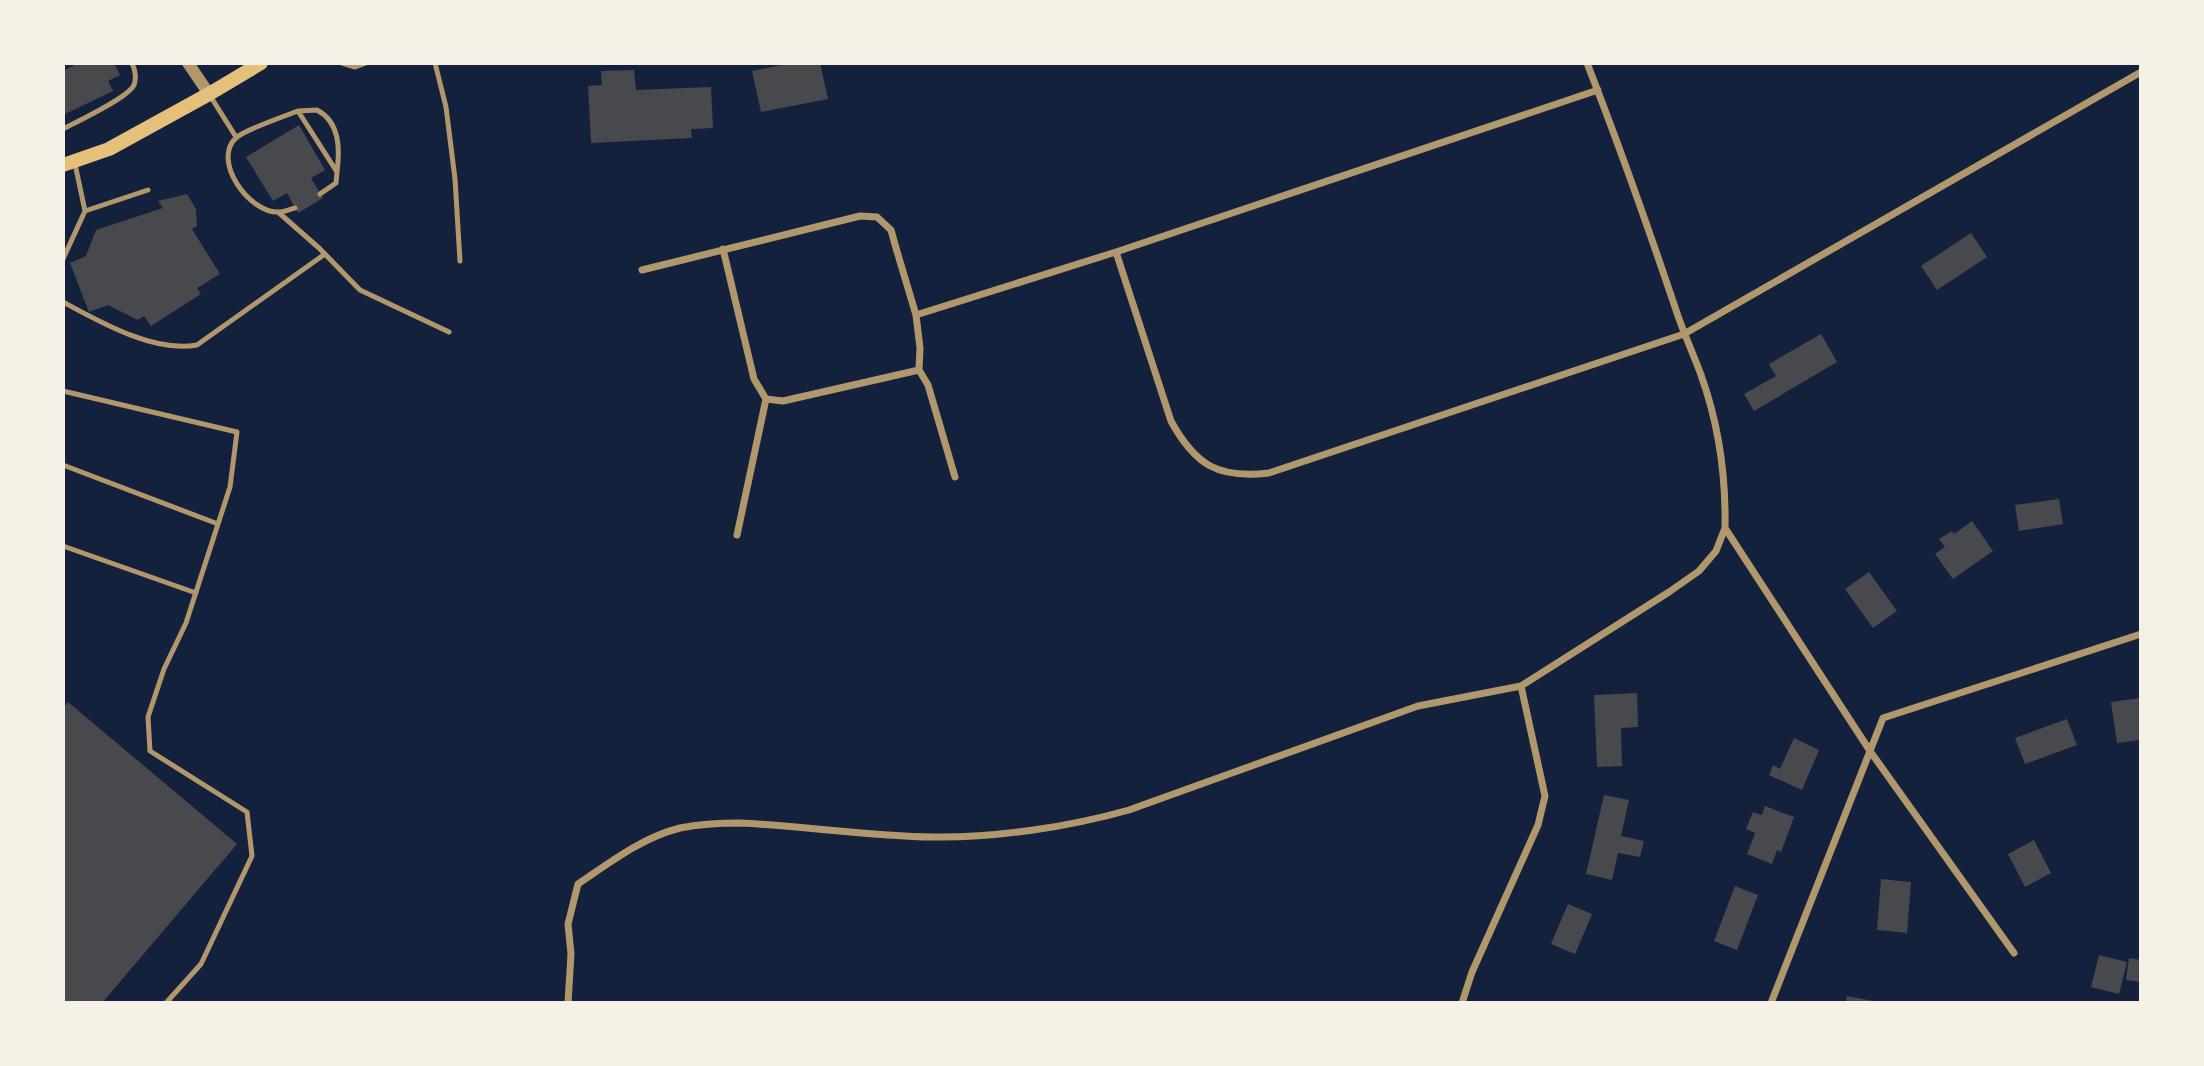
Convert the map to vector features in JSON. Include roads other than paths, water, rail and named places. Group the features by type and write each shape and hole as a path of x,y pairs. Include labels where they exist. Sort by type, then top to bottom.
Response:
{"main road":[{"path":"69,163 109,149 261,63"}],"street":[{"path":"188,63 209,94"},
{"path":"568,1003 571,954 568,924 578,884 622,854 678,829 711,823 779,825 935,837 1025,830 1098,819 1160,800 1418,706 1521,686 1699,571 1716,551 1725,528 1726,493 1720,445 1701,375 1684,334 1635,187 1587,63"},
{"path":"1116,252 1171,421 1181,441 1193,455 1211,467 1231,474 1269,472 1684,334 2141,72"},
{"path":"916,315 1116,252 1598,90"},
{"path":"642,270 860,216 877,217 891,230 916,315 920,348 919,370 928,385 955,477"},
{"path":"723,249 754,379 766,399 737,535"},
{"path":"766,399 783,401 919,370"},
{"path":"1725,528 1870,751 2014,953"},
{"path":"1772,1003 1883,718 2141,634"},
{"path":"1462,1003 1472,972 1538,825 1545,796 1521,686"}],"lane":[{"path":"63,129 126,95 135,83 136,72 132,63"},
{"path":"342,63 355,67 366,63"},
{"path":"435,63 447,119 455,179 460,261"},
{"path":"209,94 236,138"},
{"path":"295,208 278,212 251,202 228,169 229,151 236,138 298,111 317,110 332,123 339,148 335,183 320,194"},
{"path":"298,111 337,172"},
{"path":"63,259 85,211 69,163"},
{"path":"85,211 148,190"},
{"path":"278,212 360,290 449,332"},
{"path":"63,302 104,324 157,343 182,348 197,345 325,254"},
{"path":"63,391 237,432 230,487 186,623 164,669 148,717 150,751 247,811 252,856 201,964 166,1003"},
{"path":"63,465 218,524"},
{"path":"63,546 196,593"}]}
